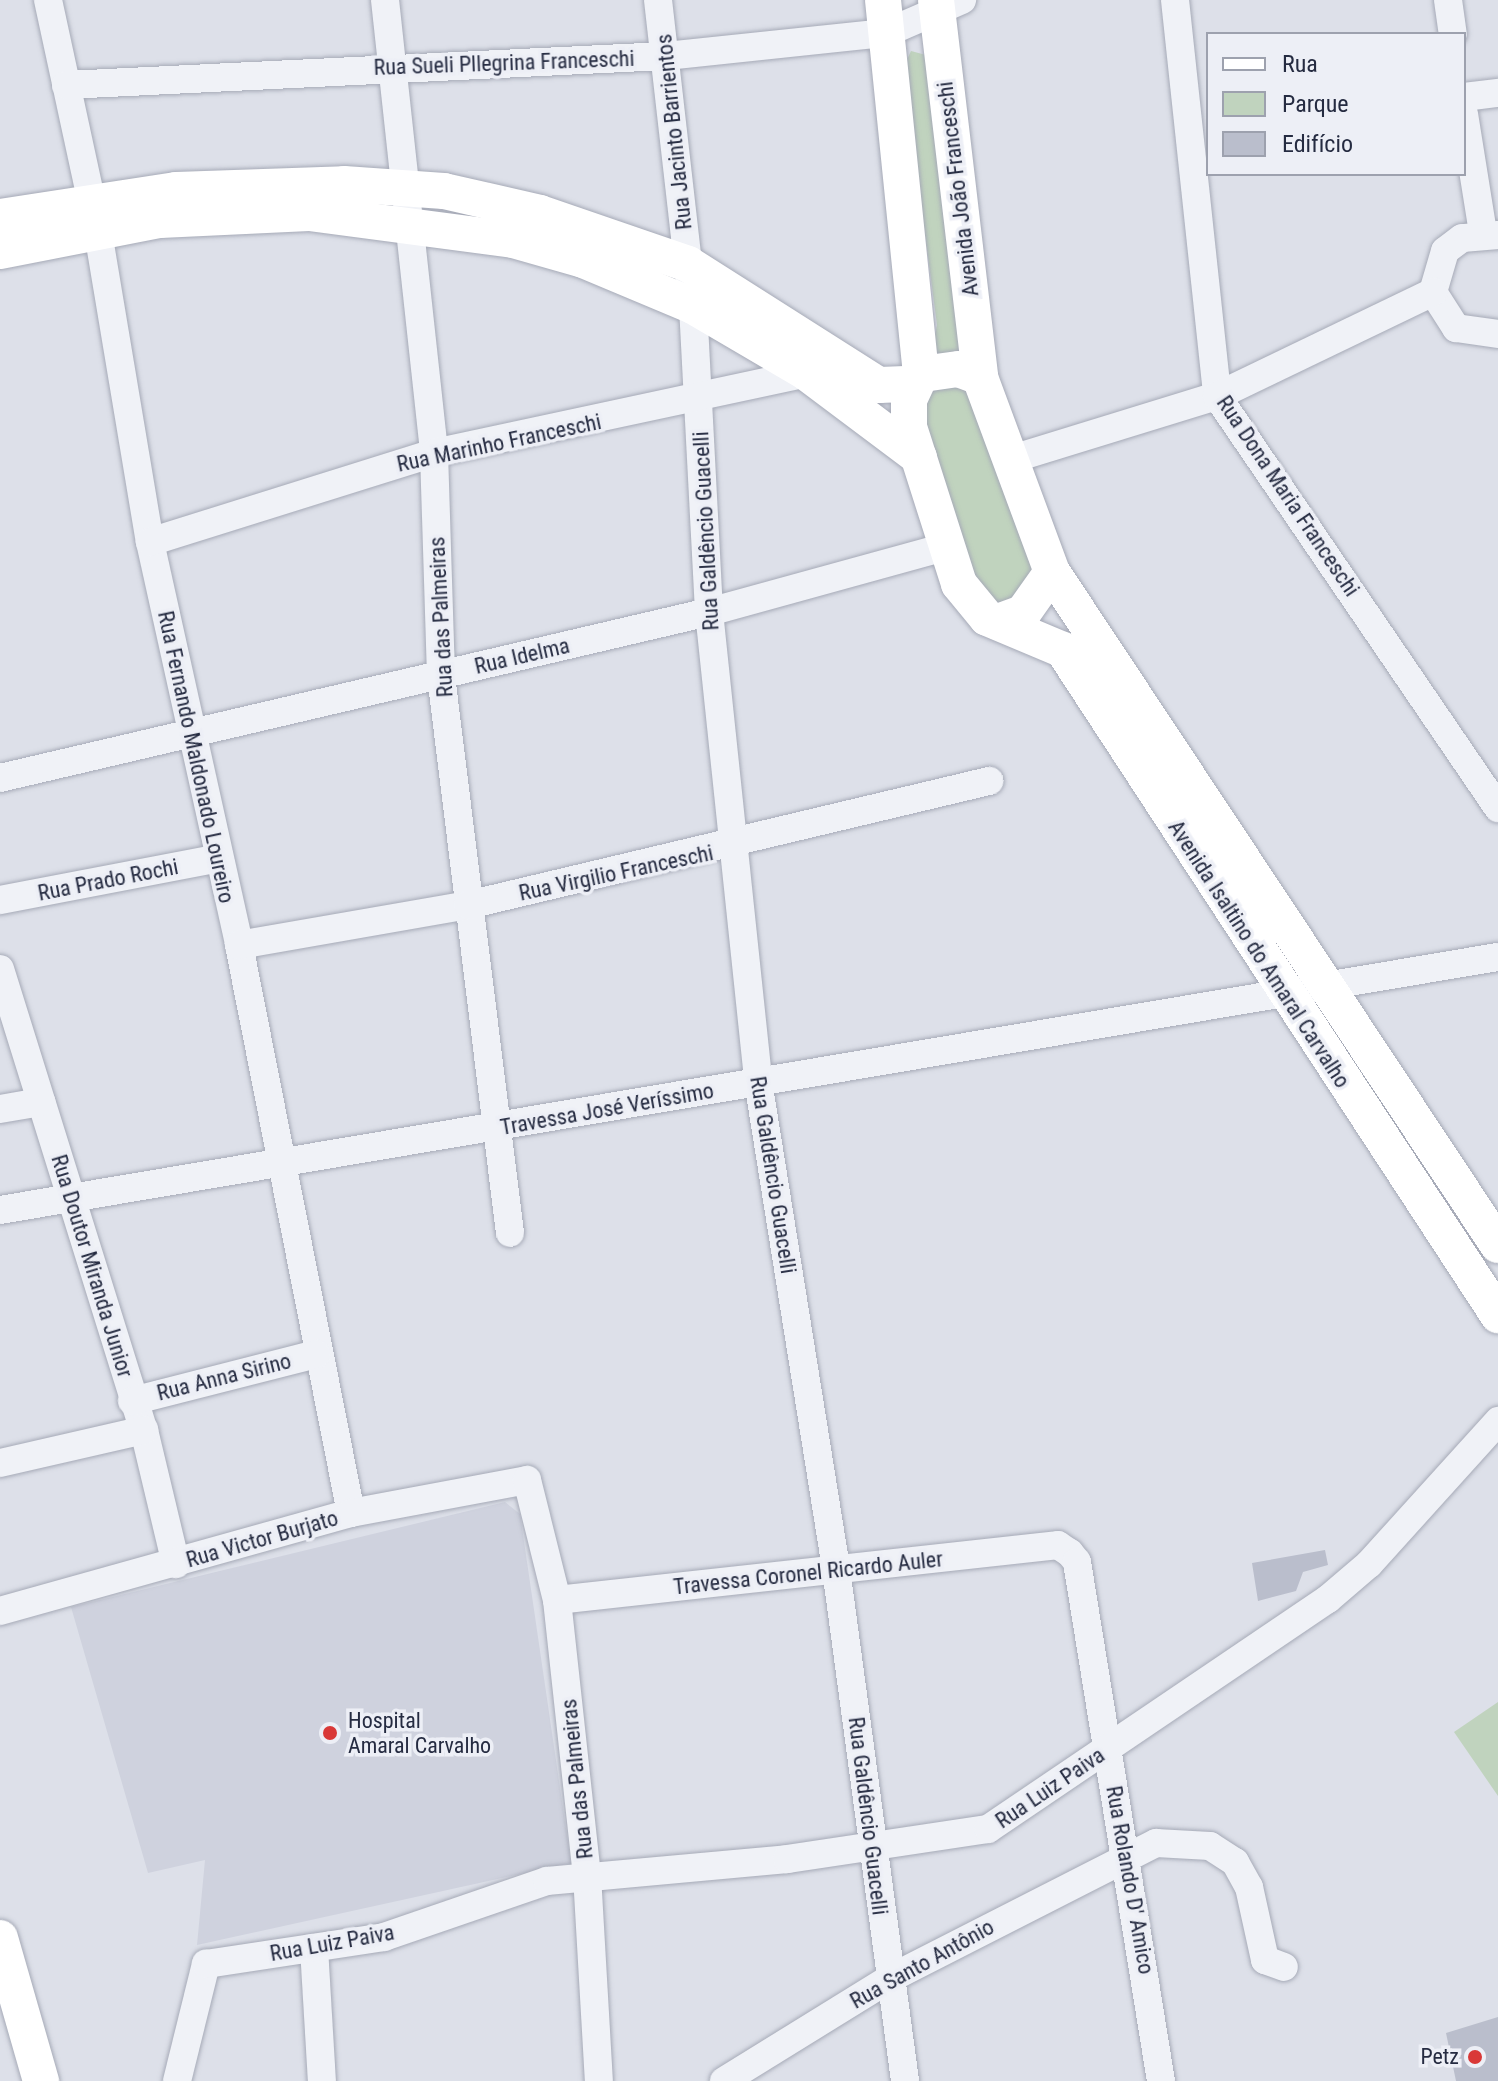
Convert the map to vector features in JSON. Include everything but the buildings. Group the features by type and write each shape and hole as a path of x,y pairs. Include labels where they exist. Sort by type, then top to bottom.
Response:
{"main road":[{"name":"Avenida João Franceschi","path":"945,5 980,377 1012,459"},
{"path":"885,17 917,379"},
{"path":"0,251 176,190 405,186 540,213 688,264 879,385 917,379 949,369 980,377"},
{"path":"0,217 160,220 309,213 409,221 583,260 693,306 807,373 919,457"},
{"name":"Avenida Isaltino do Amaral Carvalho","path":"917,379 909,427 949,546 974,607 998,622 1063,650 1280,991 1498,1315"},
{"name":"Avenida Isaltino do Amaral Carvalho","path":"1012,459 1052,572 1320,983 1498,1245"},
{"path":"998,622 1023,613 1052,572"},
{"path":"0,1938 41,2081"}],"street":[{"name":"Rua Fernando Maldonado Loureiro","path":"48,0 95,217 150,542 215,859 239,945 316,1354 351,1513"},
{"name":"Rua das Palmeiras","path":"385,0 434,453 441,676 510,1233"},
{"name":"Rua Jacinto Barrientos","path":"658,0 688,264"},
{"name":"Rua Dona Maria Franceschi","path":"1175,0 1217,396 1498,808"},
{"path":"1448,0 1453,32"},
{"name":"Rua Sueli Pllegrina Franceschi","path":"66,85 666,56 945,5"},
{"path":"1466,97 1498,93"},
{"path":"1012,459 1217,396 1433,292 1445,251 1490,234 1466,123"},
{"name":"Rua Galdêncio Guacelli","path":"688,264 699,401 709,612 758,1081 836,1569 905,2081"},
{"path":"1433,292 1456,328 1498,335"},
{"name":"Rua Marinho Franceschi","path":"150,542 434,453 699,401 807,373"},
{"name":"Rua Idelma","path":"0,778 709,612 949,546"},
{"name":"Rua Virgilio Franceschi","path":"239,945 468,905 732,847 989,781"},
{"name":"Rua Prado Rochi","path":"0,900 215,859"},
{"name":"Travessa José Veríssimo","path":"0,1210 280,1158 495,1130 1320,983 1498,957"},
{"name":"Rua Doutor Miranda Junior","path":"0,969 74,1197 132,1401 144,1430 176,1564"},
{"path":"0,1109 41,1102"},
{"name":"Rua Anna Sirino","path":"132,1401 316,1354"},
{"name":"Rua Luiz Paiva","path":"177,2081 206,1964 384,1937 483,1899 587,1875 872,1848 988,1829 1338,1591 1498,1421"},
{"name":"Rua Anna Sirino","path":"0,1463 144,1430"},
{"name":"Rua das Palmeiras","path":"527,1480 557,1600 587,1875 599,2081"},
{"name":"Rua Victor Burjato","path":"0,1611 351,1513 527,1480"},
{"name":"Travessa Coronel Ricardo Auler","path":"557,1600 1058,1545"},
{"name":"Rua Rolando D' Amico","path":"1058,1545 1077,1562 1161,2081"},
{"name":"Rua Santo Antônio","path":"724,2081 889,1979 1126,1856 1186,1840 1235,1862 1253,1901 1265,1960 1284,1967"},
{"path":"314,1948 322,2081"}],"shaded area":[{"name":"Hospital Amaral Carvalho","path":"505,1502 520,1514 571,1863 197,1945 205,1860 148,1873 71,1607"}],"green space":[{"path":"911,51 926,55 967,364 930,359 937,325 903,68"},
{"path":"926,385 965,386 1030,558 1034,580 1001,610 979,594 915,408"},
{"path":"1498,1702 1498,1796 1454,1732"}],"place":[{"name":"Hospital Amaral Carvalho","path":"330,1733"},
{"name":"Petz","path":"1475,2057"}]}
